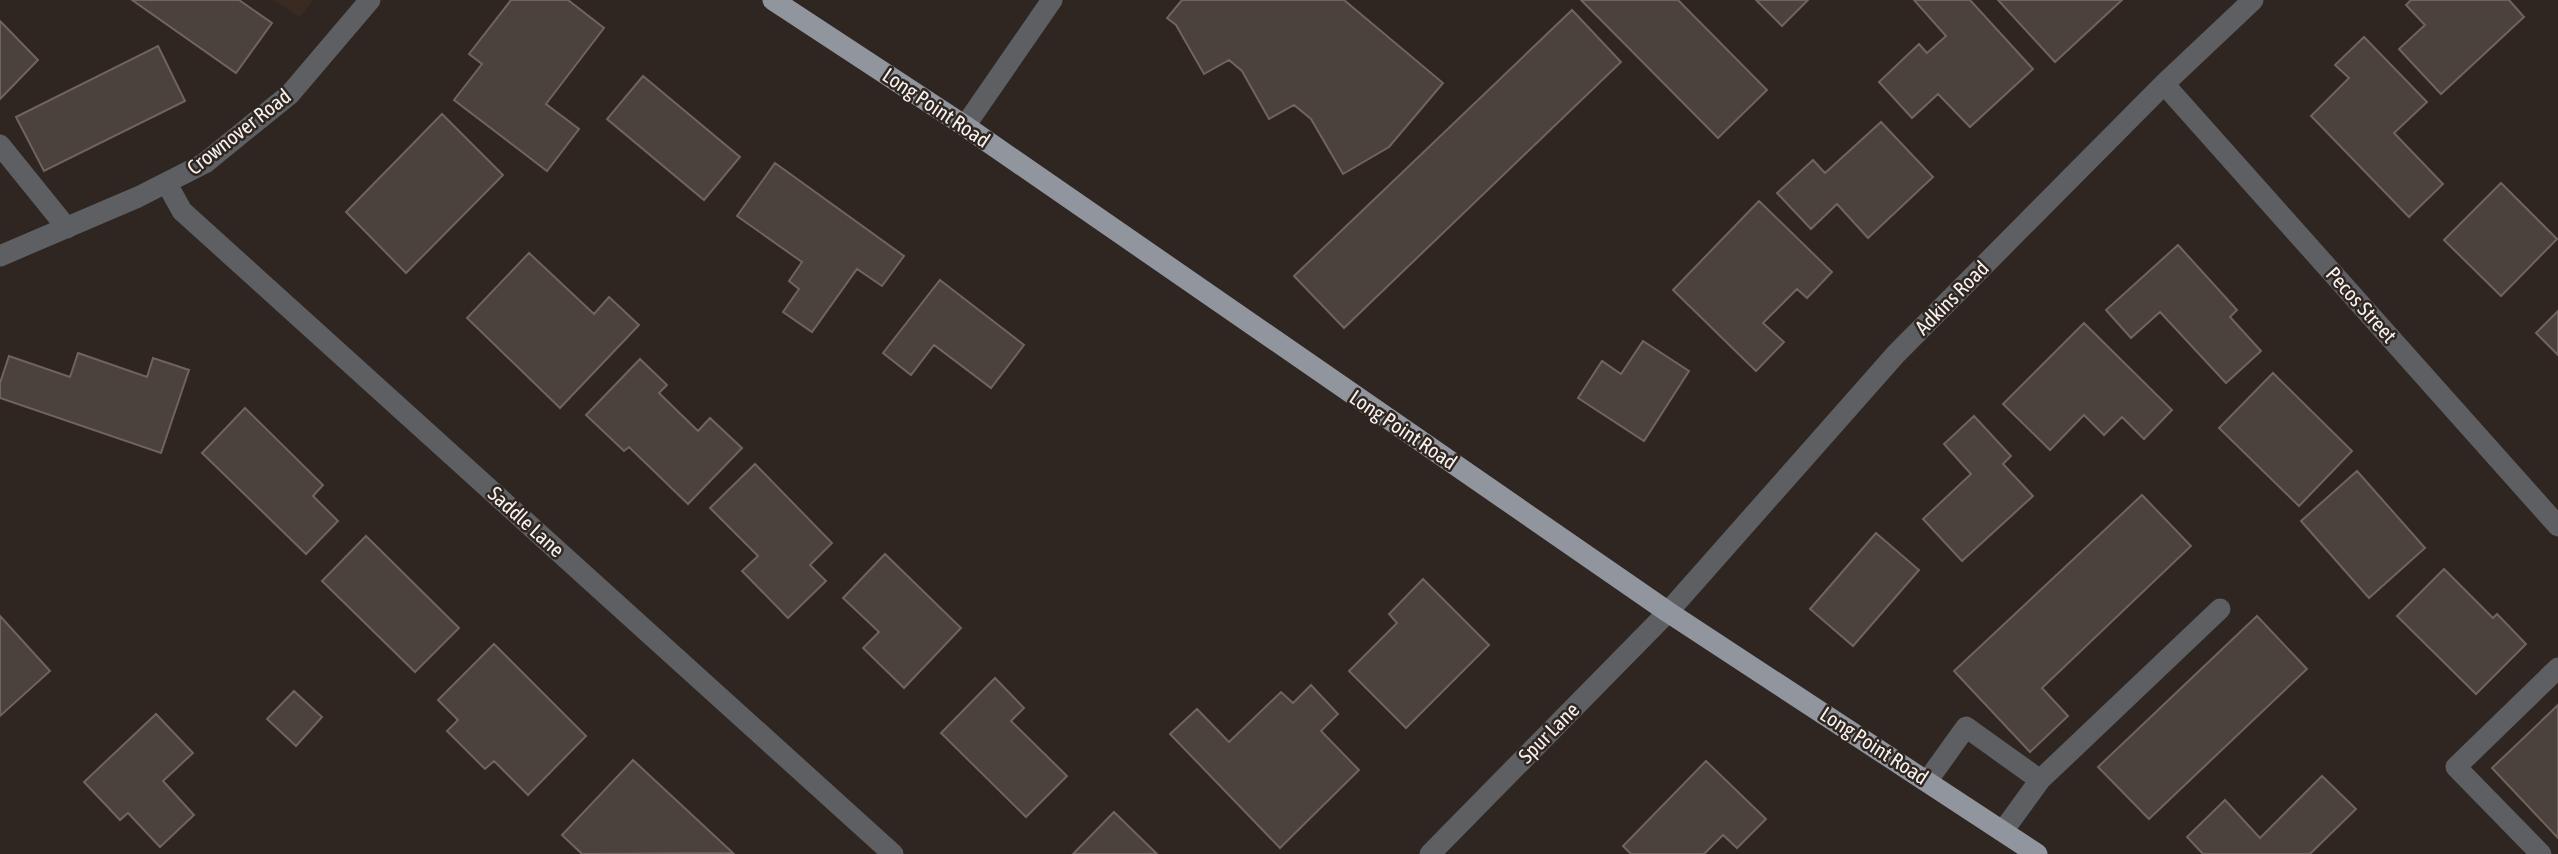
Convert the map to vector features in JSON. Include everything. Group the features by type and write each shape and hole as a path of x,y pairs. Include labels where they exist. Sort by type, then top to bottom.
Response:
{"main road":[{"name":"Long Point Road","path":"774,0 965,126 1668,612 1928,780 2037,854"}],"street":[{"name":"Crownover Road","path":"0,256 167,184 205,163 290,94 370,0"},
{"path":"965,126 1052,0"},
{"name":"Adkins Road","path":"1668,612 1896,354 2164,85 2253,0"},
{"name":"Pecos Street","path":"2164,85 2558,526"},
{"path":"0,145 67,228"},
{"name":"Saddle Lane","path":"167,184 182,211 893,854"},
{"path":"2003,831 2040,780 2220,609"},
{"name":"Spur Lane","path":"1430,854 1668,612"},
{"path":"2541,854 2456,767 2558,668"},
{"path":"1928,780 1966,727 2040,780"}],"shaded area":[{"path":"274,0 313,0 300,17"}],"building":[{"path":"132,0 239,0 272,23 236,73"},
{"path":"511,0 568,0 604,28 546,104 579,129 547,171 454,100 482,64 469,54"},
{"path":"1182,0 1344,0 1443,83 1389,147 1343,174 1311,119 1294,105 1269,119 1242,71 1229,60 1204,74 1176,25 1167,18"},
{"path":"1581,0 1678,0 1767,90 1718,138"},
{"path":"1756,0 1808,0 1782,26"},
{"path":"1914,0 1970,0 2033,69 1970,127 1938,94 1912,118 1879,82 1919,44 1927,53 1946,36"},
{"path":"1998,0 2122,0 2055,62"},
{"path":"2411,0 2509,0 2524,17 2441,94 2399,49 2425,25 2406,5"},
{"path":"1572,10 1621,62 1344,328 1294,276"},
{"path":"0,21 38,60 0,99"},
{"path":"2364,37 2427,102 2394,133 2443,184 2409,217 2311,116 2349,78 2335,65"},
{"path":"158,46 185,101 44,171 16,117"},
{"path":"643,76 740,157 704,200 607,119"},
{"path":"442,114 503,175 406,273 346,212"},
{"path":"1881,122 1933,177 1868,238 1837,204 1811,229 1777,193 1813,160 1825,173"},
{"path":"775,163 904,256 882,286 857,269 812,332 783,312 799,289 789,281 802,262 737,216"},
{"path":"2501,183 2557,239 2501,296 2444,240"},
{"path":"1759,201 1832,272 1807,298 1797,289 1763,323 1784,342 1756,371 1673,290"},
{"path":"2178,245 2237,310 2230,317 2261,351 2226,383 2160,312 2131,338 2106,310"},
{"path":"529,253 594,314 609,297 639,325 560,408 467,318"},
{"path":"940,280 1024,345 991,388 934,345 911,375 883,353"},
{"path":"2558,311 2558,355 2536,333"},
{"path":"2084,323 2172,410 2144,439 2122,417 2104,435 2084,415 2050,450 2003,404"},
{"path":"1643,341 1689,371 1644,441 1578,398 1602,361 1621,374"},
{"path":"78,353 147,377 153,358 189,370 161,453 0,398 0,383 9,356 70,377"},
{"path":"640,359 667,385 659,393 698,431 710,418 742,448 688,504 629,447 624,451 586,415"},
{"path":"2273,373 2352,451 2299,506 2219,428"},
{"path":"245,408 323,485 313,496 338,521 306,554 202,453"},
{"path":"1974,416 2011,456 2003,464 2033,496 1962,561 1923,519 1971,474 1944,444"},
{"path":"755,464 832,543 810,565 826,581 788,618 742,571 758,556 710,508"},
{"path":"2357,471 2425,548 2369,598 2301,521"},
{"path":"2142,495 2191,546 2042,688 2068,716 2030,752 1954,671"},
{"path":"1876,533 1919,570 1853,646 1810,609"},
{"path":"366,536 459,628 415,672 322,581"},
{"path":"885,554 961,628 904,688 863,648 879,632 843,598"},
{"path":"2444,569 2493,618 2497,614 2526,644 2476,694 2397,616"},
{"path":"1423,579 1489,645 1406,728 1349,671 1397,623 1389,614"},
{"path":"0,616 50,671 0,716"},
{"path":"2257,616 2307,669 2149,819 2098,767"},
{"path":"494,644 586,736 528,795 494,761 485,769 447,731 458,720 438,700"},
{"path":"995,678 1024,708 1011,721 1067,776 1026,817 941,733"},
{"path":"1311,685 1338,714 1321,731 1359,770 1280,848 1170,734 1197,709 1229,742 1281,692 1293,703"},
{"path":"294,691 322,717 296,746 267,719"},
{"path":"2558,705 2558,838 2492,768"},
{"path":"156,714 193,753 163,781 194,815 160,847 128,813 120,820 84,782"},
{"path":"633,760 733,853 582,854 562,835"},
{"path":"1706,761 1766,819 1737,848 1723,835 1704,854 1631,854 1623,846"},
{"path":"2322,776 2356,809 2310,854 2203,854 2187,837 2225,800 2260,838"},
{"path":"1114,812 1157,854 1073,854"}]}
